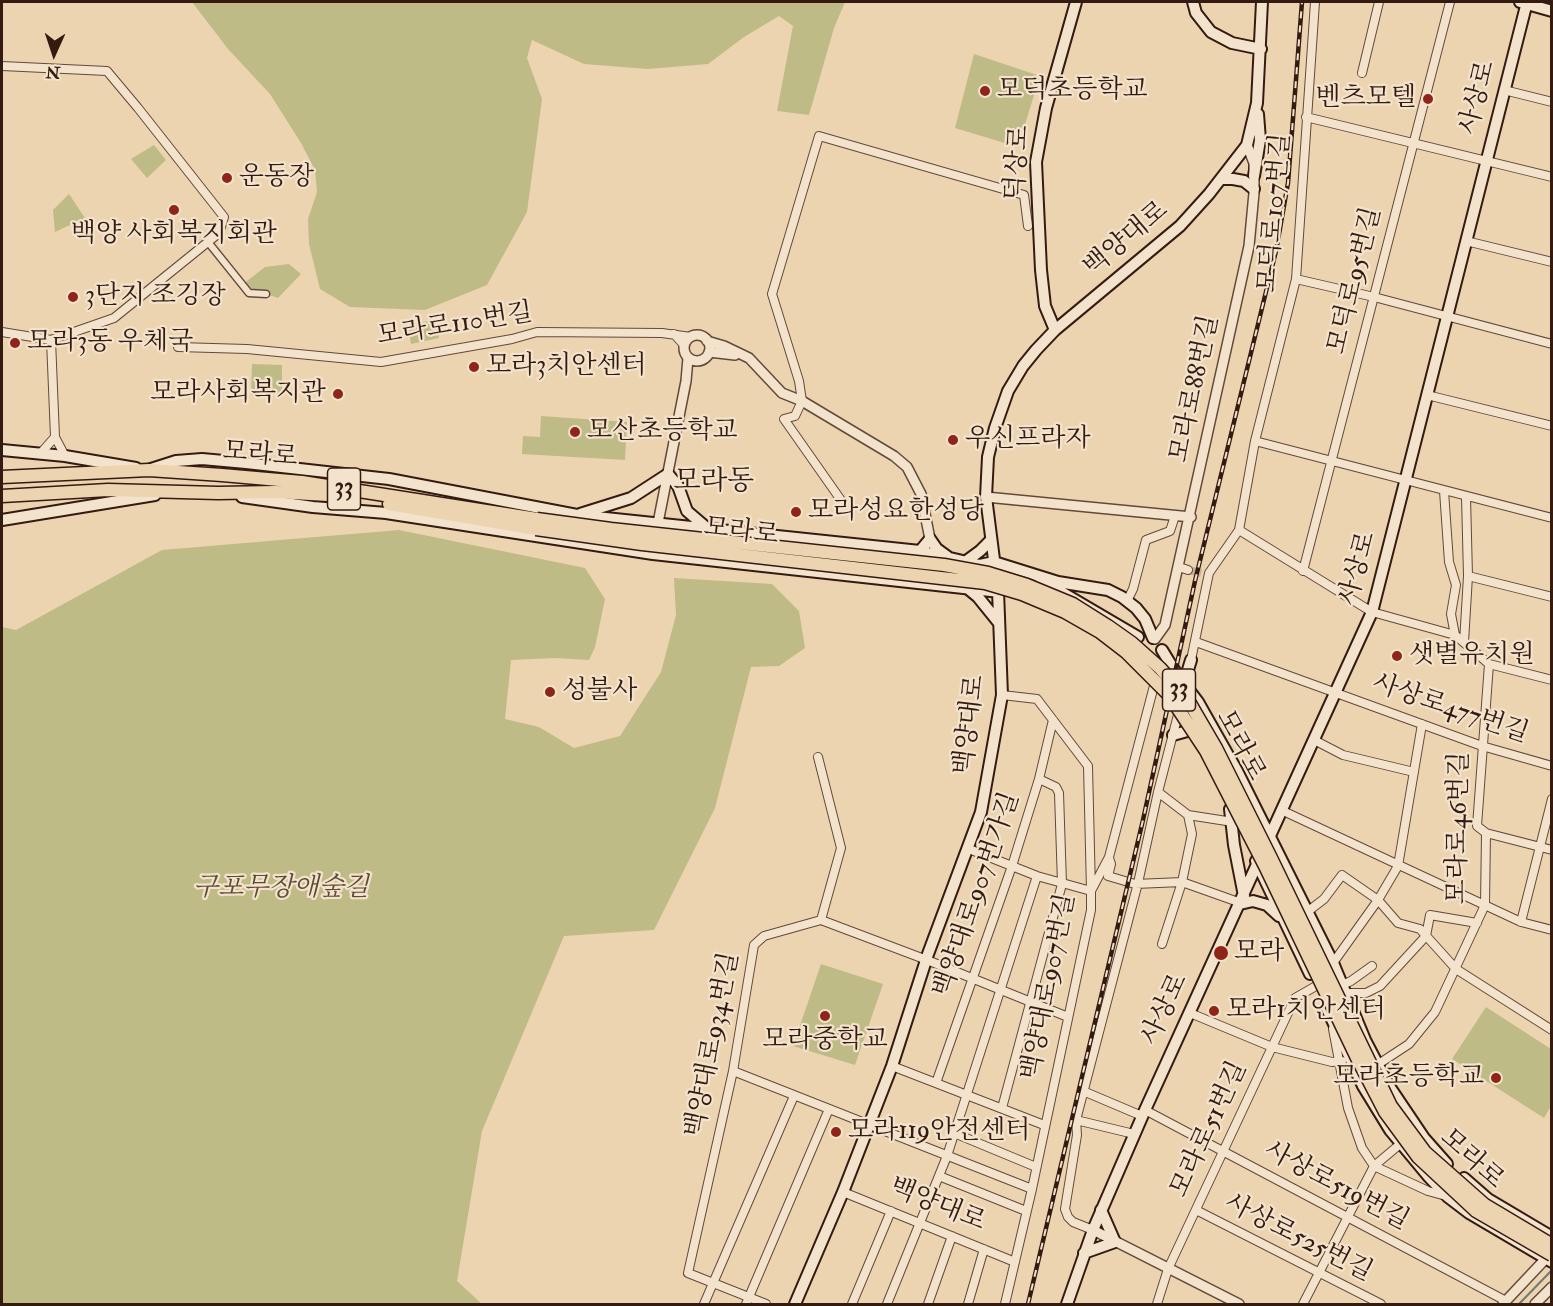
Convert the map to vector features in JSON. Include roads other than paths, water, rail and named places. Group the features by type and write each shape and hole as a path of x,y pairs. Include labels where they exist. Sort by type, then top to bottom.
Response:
{"highway":[{"name":"모라로","path":"2,477 149,470 302,482 642,544 985,583 1022,594 1065,612 1100,632 1126,652 1169,695 1200,742 1265,866 1357,1058 1392,1121 1418,1157 1476,1211 1550,1257"},
{"name":"모라로","path":"2,496 108,490 276,492 342,496 537,524 611,529 944,565 988,573 1027,585 1073,604 1132,643 1160,668 1188,700 1216,748 1256,828 1391,1106 1425,1152 1485,1205 1551,1245"}],"main road":[{"name":"덕상로","path":"1055,330 1047,315 1044,297 1036,162 1046,108 1076,2"},
{"path":"1193,2 1196,13 1211,32 1232,43 1261,49"},
{"name":"백양대로","path":"795,1305 843,1192 892,1066 927,960 981,812 1002,694 998,591 986,497 988,458 995,428 1008,391 1023,366 1055,330 1180,226 1247,145 1257,103 1262,2"},
{"path":"1524,2 1551,11"},
{"name":"사상로","path":"1067,1305 1093,1230 1134,1134 1372,612 1504,90 1524,2"},
{"path":"1254,176 1260,140 1257,103"},
{"path":"1221,179 1244,181 1254,189"},
{"path":"2,450 65,456 149,470 176,461 202,459 246,463 389,479 577,515 920,551 953,560 1108,590 1127,601 1145,619 1162,650 1160,664 1148,671 1138,670 1110,640 1073,619 1028,600 998,591 653,554 386,513 313,507 218,493"},
{"path":"577,515 631,498 668,474 678,486 687,511 709,529"},
{"path":"2,520 175,492"},
{"path":"920,551 930,539 937,549 953,560"},
{"path":"965,562 991,540"},
{"path":"884,548 879,550 875,562 878,570 889,579"},
{"path":"995,567 1058,590 1138,637"},
{"path":"967,588 978,597 999,624"},
{"path":"1127,657 1129,645 1138,637 1154,638"},
{"name":"모라로","path":"1162,650 1213,726 1333,963 1377,1065 1404,1111 1444,1162 1488,1199 1551,1237"},
{"path":"1174,669 1191,660"},
{"path":"1184,683 1191,660"},
{"name":"모라로","path":"1148,671 1191,730 1332,1019 1344,1060 1400,1143 1448,1197 1499,1232 1550,1257"},
{"path":"1173,735 1191,730"},
{"path":"1230,809 1242,901 1267,904 1284,922"},
{"path":"1261,820 1279,815"},
{"path":"1084,1253 1115,1242 1101,1210"}],"street":[{"name":"모덕로107번길","path":"1239,530 1255,441 1296,279 1315,2"},
{"path":"1362,73 1379,2"},
{"name":"모덕로95번길","path":"1303,571 1450,2"},
{"path":"2,66 107,71 224,217 219,233 114,318 51,340 2,332"},
{"path":"1504,90 1551,102"},
{"path":"1306,117 1551,177"},
{"name":"덕상로","path":"802,401 799,381 772,294 819,136 1024,195 1028,226"},
{"name":"모라로88번길","path":"1154,638 1166,625 1184,568 1191,517 1249,246 1254,163 1247,145"},
{"path":"1466,241 1551,262"},
{"path":"208,242 249,293 266,294"},
{"path":"1296,279 1374,297 1551,344"},
{"name":"모라로110번길","path":"178,347 243,349 381,362 512,339 537,332 701,336 707,341 749,358 782,393 802,401 907,466 921,494 930,539"},
{"path":"675,334 684,345 684,352 693,359 706,357 709,352 707,341"},
{"path":"684,345 691,337"},
{"path":"51,340 55,437 65,456"},
{"path":"709,352 749,358"},
{"path":"653,554 686,381 693,359"},
{"path":"1427,395 1551,426"},
{"path":"802,401 795,416 784,419 843,503"},
{"path":"40,454 55,437"},
{"path":"1255,441 1551,518"},
{"path":"1444,491 1449,562 1455,585 1451,614 1455,635"},
{"path":"1464,642 1468,576 1466,496"},
{"path":"986,497 1191,517"},
{"path":"1127,601 1146,540 1170,531 1175,516"},
{"path":"1191,660 1196,642 1205,573 1239,530 1372,612 1455,635 1489,664 1551,680"},
{"path":"1468,576 1551,597"},
{"name":"사상로477번길","path":"1196,642 1482,746 1551,766"},
{"name":"모라로46번길","path":"1377,1065 1409,1044 1435,1012 1485,905 1486,833 1478,826 1489,664"},
{"path":"969,849 1037,876 1090,891 1109,858 1155,682"},
{"name":"백양대로907번길","path":"1002,694 1037,699 1088,766 1090,891 1090,910 1032,1189 1005,1305"},
{"path":"1179,711 1138,884 1076,1119 1077,1135 1065,1209 1073,1222 1239,1305"},
{"name":"백양대로907번가길","path":"936,1083 1012,866 1039,779 1053,720"},
{"path":"1333,963 1378,900 1398,866 1422,724"},
{"path":"1314,740 1343,754 1414,772"},
{"path":"818,757 841,848 821,920 1068,1017"},
{"path":"1002,1108 1062,884 1059,793 1056,787 1039,779"},
{"path":"1158,792 1188,815 1233,822"},
{"path":"1521,922 1551,800"},
{"path":"1162,944 1182,882 1192,834 1188,815"},
{"path":"1279,815 1521,922 1551,930"},
{"path":"1486,833 1551,850"},
{"path":"1109,858 1111,864 1108,876 1138,884 1182,882 1242,901"},
{"path":"1307,912 1324,899 1342,875 1378,900 1398,923 1420,930 1456,969 1551,1030"},
{"path":"887,1305 947,1156 1037,876"},
{"path":"1343,989 1366,993 1380,986 1426,936 1430,915 1477,923"},
{"name":"백양대로934번길","path":"713,1283 688,1273 733,1071 754,945 764,936 821,920"},
{"path":"1343,989 1372,966"},
{"name":"모라로51번길","path":"1157,1305 1168,1269 1295,998 1316,986"},
{"path":"1190,1013 1272,1047 1332,1062 1344,1060 1348,1108 1362,1148 1374,1166 1428,1191 1448,1197"},
{"path":"892,1066 1044,1125"},
{"path":"733,1071 869,1125"},
{"path":"1083,1091 1144,1113"},
{"path":"704,1305 794,1096"},
{"path":"747,1301 829,1109"},
{"name":"사상로519번길","path":"1144,1113 1223,1151 1505,1303"},
{"path":"1076,1119 1134,1134"},
{"name":"백양대로","path":"869,1125 1032,1189"},
{"path":"1303,1305 1374,1166 1418,1130"},
{"path":"954,1133 1036,1167"},
{"path":"939,1176 1026,1211"},
{"name":"백양대로","path":"843,1192 1015,1262"},
{"name":"사상로525번길","path":"1196,1210 1381,1305"},
{"path":"852,1305 891,1211"},
{"path":"928,1305 952,1236"},
{"path":"968,1305 984,1249"},
{"path":"1505,1303 1550,1257"},
{"path":"713,1283 747,1301 766,1305"},
{"path":"1535,1305 1551,1287"}],"waterway":[{"path":"1519,1304 1552,1270"}],"tunnel":[{"path":"1188,570 1201,573"}],"railway":[{"path":"1028,1304 1143,820 1195,581 1276,251 1288,183 1302,2"}],"place":[{"name":"모덕초등학교","path":"985,91"},
{"name":"벤츠모텔","path":"1428,99"},
{"name":"운동장","path":"227,178"},
{"name":"백양 사회복지회관","path":"174,210"},
{"name":"3단지 조깅장","path":"73,297"},
{"name":"모라3동 우체국","path":"15,343"},
{"name":"모라3치안센터","path":"474,367"},
{"name":"모라사회복지관","path":"338,394"},
{"name":"모산초등학교","path":"575,432"},
{"name":"우신프라자","path":"953,440"},
{"name":"모라성요한성당","path":"796,512"},
{"name":"샛별유치원","path":"1397,656"},
{"name":"성불사","path":"550,692"},
{"name":"모라","path":"1221,953"},
{"name":"모라1치안센터","path":"1214,1011"},
{"name":"모라중학교","path":"825,1016"},
{"name":"모라초등학교","path":"1496,1078"},
{"name":"모라119안전센터","path":"836,1132"}],"district":[{"name":"모라동","path":"714,483"}],"park label":[{"name":"구포무장애숲길","path":"281,889"}]}
